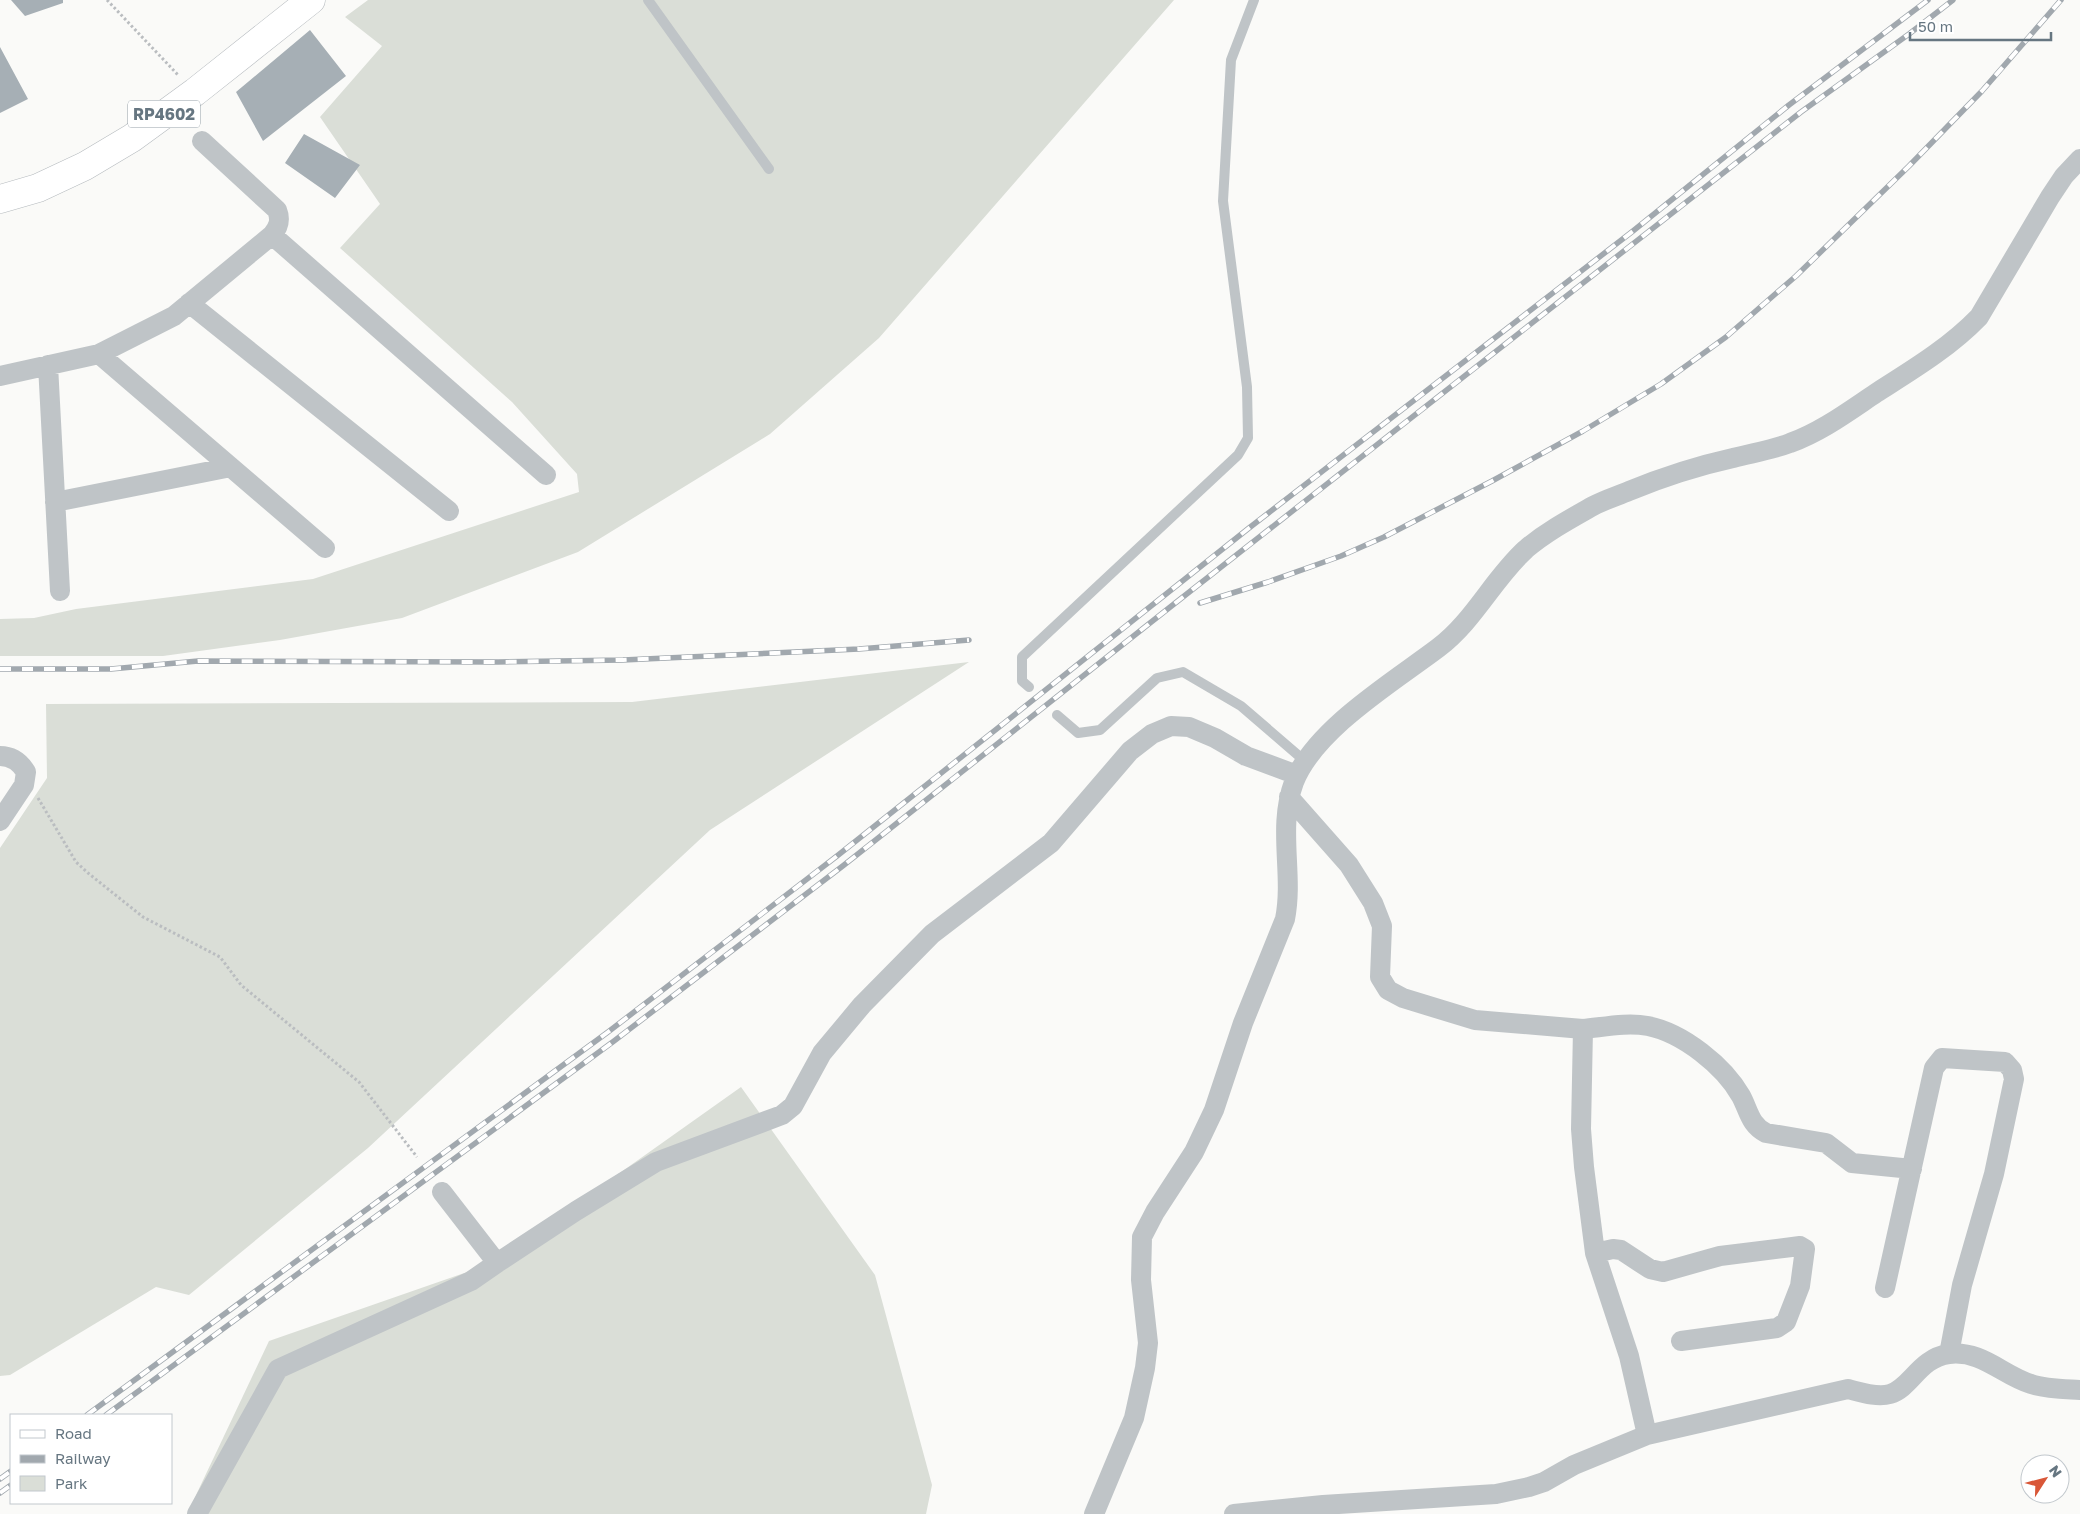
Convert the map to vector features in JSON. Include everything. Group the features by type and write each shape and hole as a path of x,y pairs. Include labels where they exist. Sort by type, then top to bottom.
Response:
{"main road":[{"name":"RP4602","path":"0,199 38,188 85,166 132,138 195,92 311,0"}],"street":[{"path":"0,376 99,354 174,316 272,235 279,226 277,210 202,141"},
{"path":"1094,1514 1134,1418 1146,1368 1148,1343 1141,1280 1142,1237 1155,1212 1194,1152 1214,1110 1243,1023 1285,919 1288,906 1285,855 1289,798 1302,768 1324,740 1355,710 1441,646 1461,628 1525,550 1542,537 1595,505 1649,483 1684,471 1790,443 1809,434 1835,420 1963,334 1979,317 2064,176 2080,159"},
{"path":"272,235 546,475"},
{"path":"190,304 449,511"},
{"path":"99,354 325,548"},
{"path":"48,365 60,591"},
{"path":"55,502 231,467"},
{"path":"197,1514 278,1369 471,1281 576,1211 656,1162 782,1115 793,1106 822,1053 862,1005 932,934 1051,843 1130,750 1152,734 1171,726 1189,727 1215,738 1246,756 1302,768"},
{"path":"0,756 8,756 18,761 26,772 26,779 0,821"},
{"path":"1289,798 1349,865 1373,903 1382,926 1380,977 1388,990 1403,998 1475,1020 1583,1029 1629,1024 1648,1026 1670,1032 1703,1054 1726,1075 1741,1096 1754,1124 1759,1130 1766,1133 1826,1143 1852,1163 1912,1169"},
{"path":"1583,1029 1581,1129 1595,1253 1629,1356 1648,1435"},
{"path":"1884,1288 1934,1068 1942,1058 2005,1062 2012,1070 2014,1079 1994,1174 1962,1285 1949,1354"},
{"path":"442,1192 497,1263"},
{"path":"1595,1253 1613,1249 1621,1250 1650,1269 1663,1272 1720,1256 1800,1246 1805,1249 1800,1286 1786,1322 1778,1328 1681,1341"},
{"path":"1234,1514 1305,1506 1496,1494 1529,1488 1574,1465 1648,1435 1848,1389 1873,1394 1890,1394 1928,1362 1949,1354 1964,1354 1984,1359 2030,1384 2043,1388 2080,1390"}],"lane":[{"path":"648,0 769,169"},
{"path":"1029,688 1022,681 1022,657 1238,454 1248,438 1247,387 1223,201 1231,60 1254,0"},
{"path":"1057,715 1078,733 1100,730 1157,678 1184,672 1240,706 1302,768"}],"path":[{"path":"107,0 195,92"},
{"path":"26,779 76,862 143,917 220,957 241,985 359,1082 417,1157"}],"green space":[{"path":"368,0 1174,0 879,338 770,434 578,552 402,618 280,640 163,656 0,656 0,619 34,618 76,609 313,579 579,492 577,474 512,402 340,248 380,204 320,117 382,46 345,17"},
{"path":"969,662 710,830 368,1148 189,1295 156,1287 10,1375 0,1376 0,848 47,778 46,704 632,702"},
{"path":"741,1087 875,1275 932,1485 926,1514 187,1514 269,1341 493,1263"}],"building":[{"path":"11,0 63,0 63,3 25,16"},
{"path":"310,30 346,76 263,141 236,92"},
{"path":"0,47 28,99 0,113"},
{"path":"304,134 360,165 335,198 285,163"}],"railway":[{"path":"88,1414 608,1032 837,856 1249,528 1633,231 1789,105 1928,0"},
{"path":"107,1414 614,1041 844,865 1801,112 1953,0"},
{"path":"1200,603 1268,582 1341,556 1384,537 1583,431 1661,384 1726,337 1796,276 1909,166 1982,91 2061,0"},
{"path":"0,669 111,669 198,661 498,662 623,660 859,649 969,640"},
{"path":"0,1479 10,1472"},
{"path":"0,1493 10,1486"}]}
